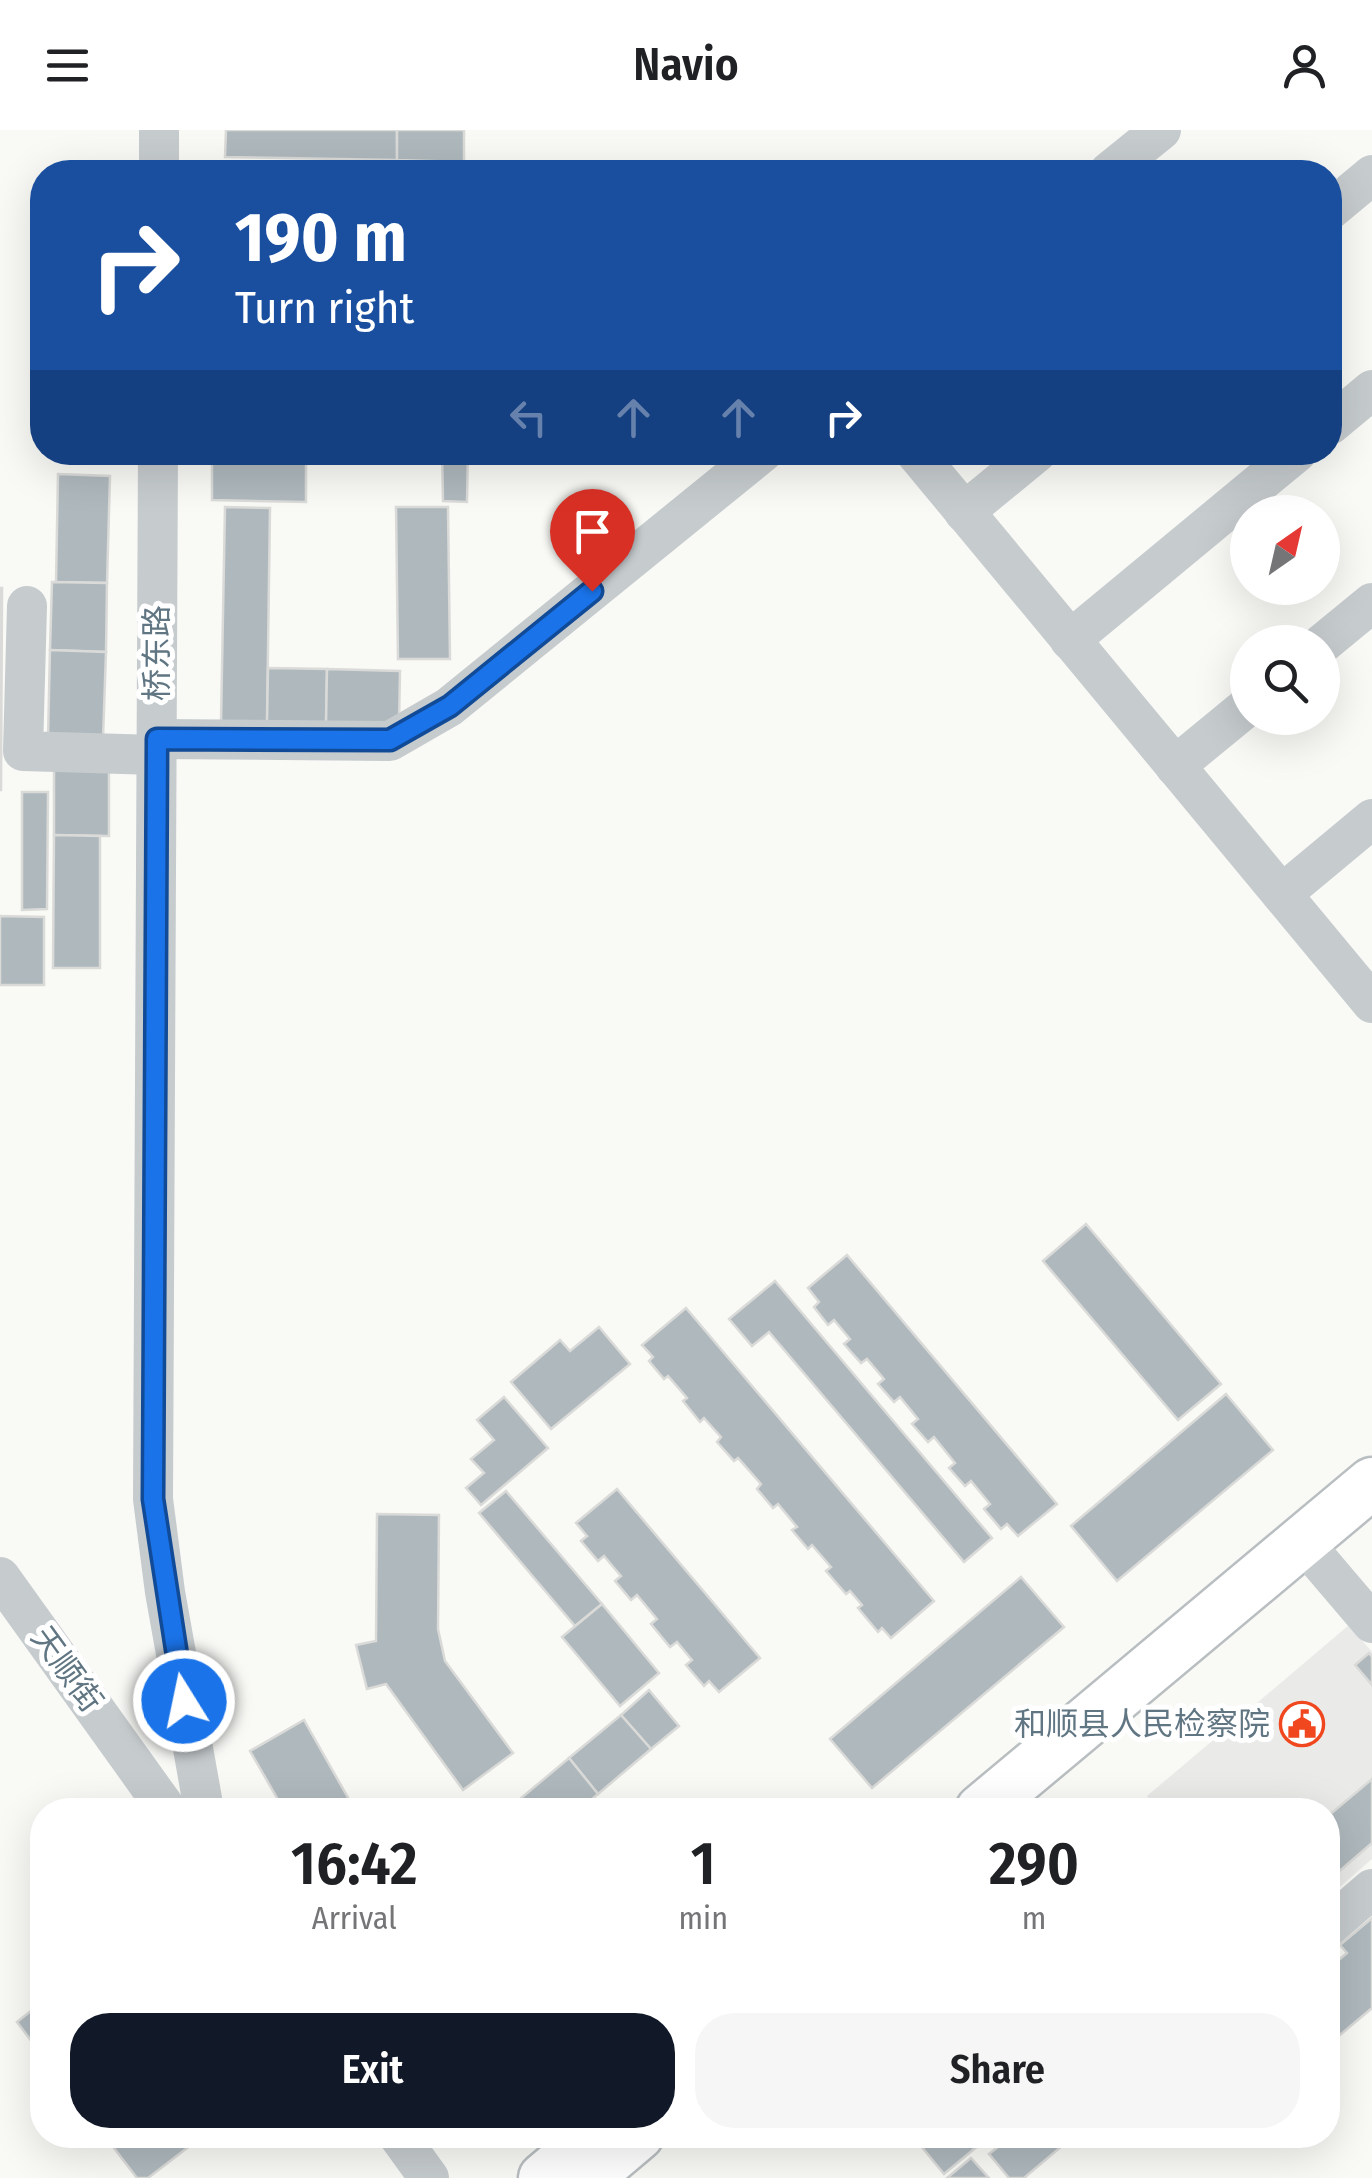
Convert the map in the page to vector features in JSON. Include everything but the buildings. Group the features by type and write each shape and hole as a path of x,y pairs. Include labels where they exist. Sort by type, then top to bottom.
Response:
{"main road":[{"path":"995,1798 1372,1483"},
{"path":"1038,1798 1372,1519"},
{"path":"544,2178 580,2148"},
{"path":"587,2178 623,2148"}],"street":[{"path":"159,160 160,130"},
{"path":"1124,160 1161,130"},
{"path":"1342,200 1372,175"},
{"path":"1342,415 1372,390"},
{"name":"桥东路","path":"158,465 153,1499 165,1592 202,1798"},
{"path":"28,606 23,751 390,740 450,706 747,465"},
{"path":"925,465 1372,1003"},
{"path":"964,512 1021,465"},
{"path":"1070,640 1281,465"},
{"path":"1340,629 1372,603"},
{"path":"1175,766 1230,721"},
{"path":"1282,894 1372,819"},
{"path":"1320,1562 1372,1624"},
{"name":"天顺街","path":"0,1578 158,1798"},
{"path":"1340,1917 1372,1889"},
{"path":"407,2148 429,2178"}],"shaded area":[{"name":"和顺县人民检察院","path":"1349,1625 1372,1652 1372,1859 1340,1887 1340,1798 1147,1796"}],"place":[{"name":"和顺县人民检察院","path":"1302,1724"}],"route":[{"path":"184,1701 153,1499 157,739 390,740 450,706 592,591"}]}
